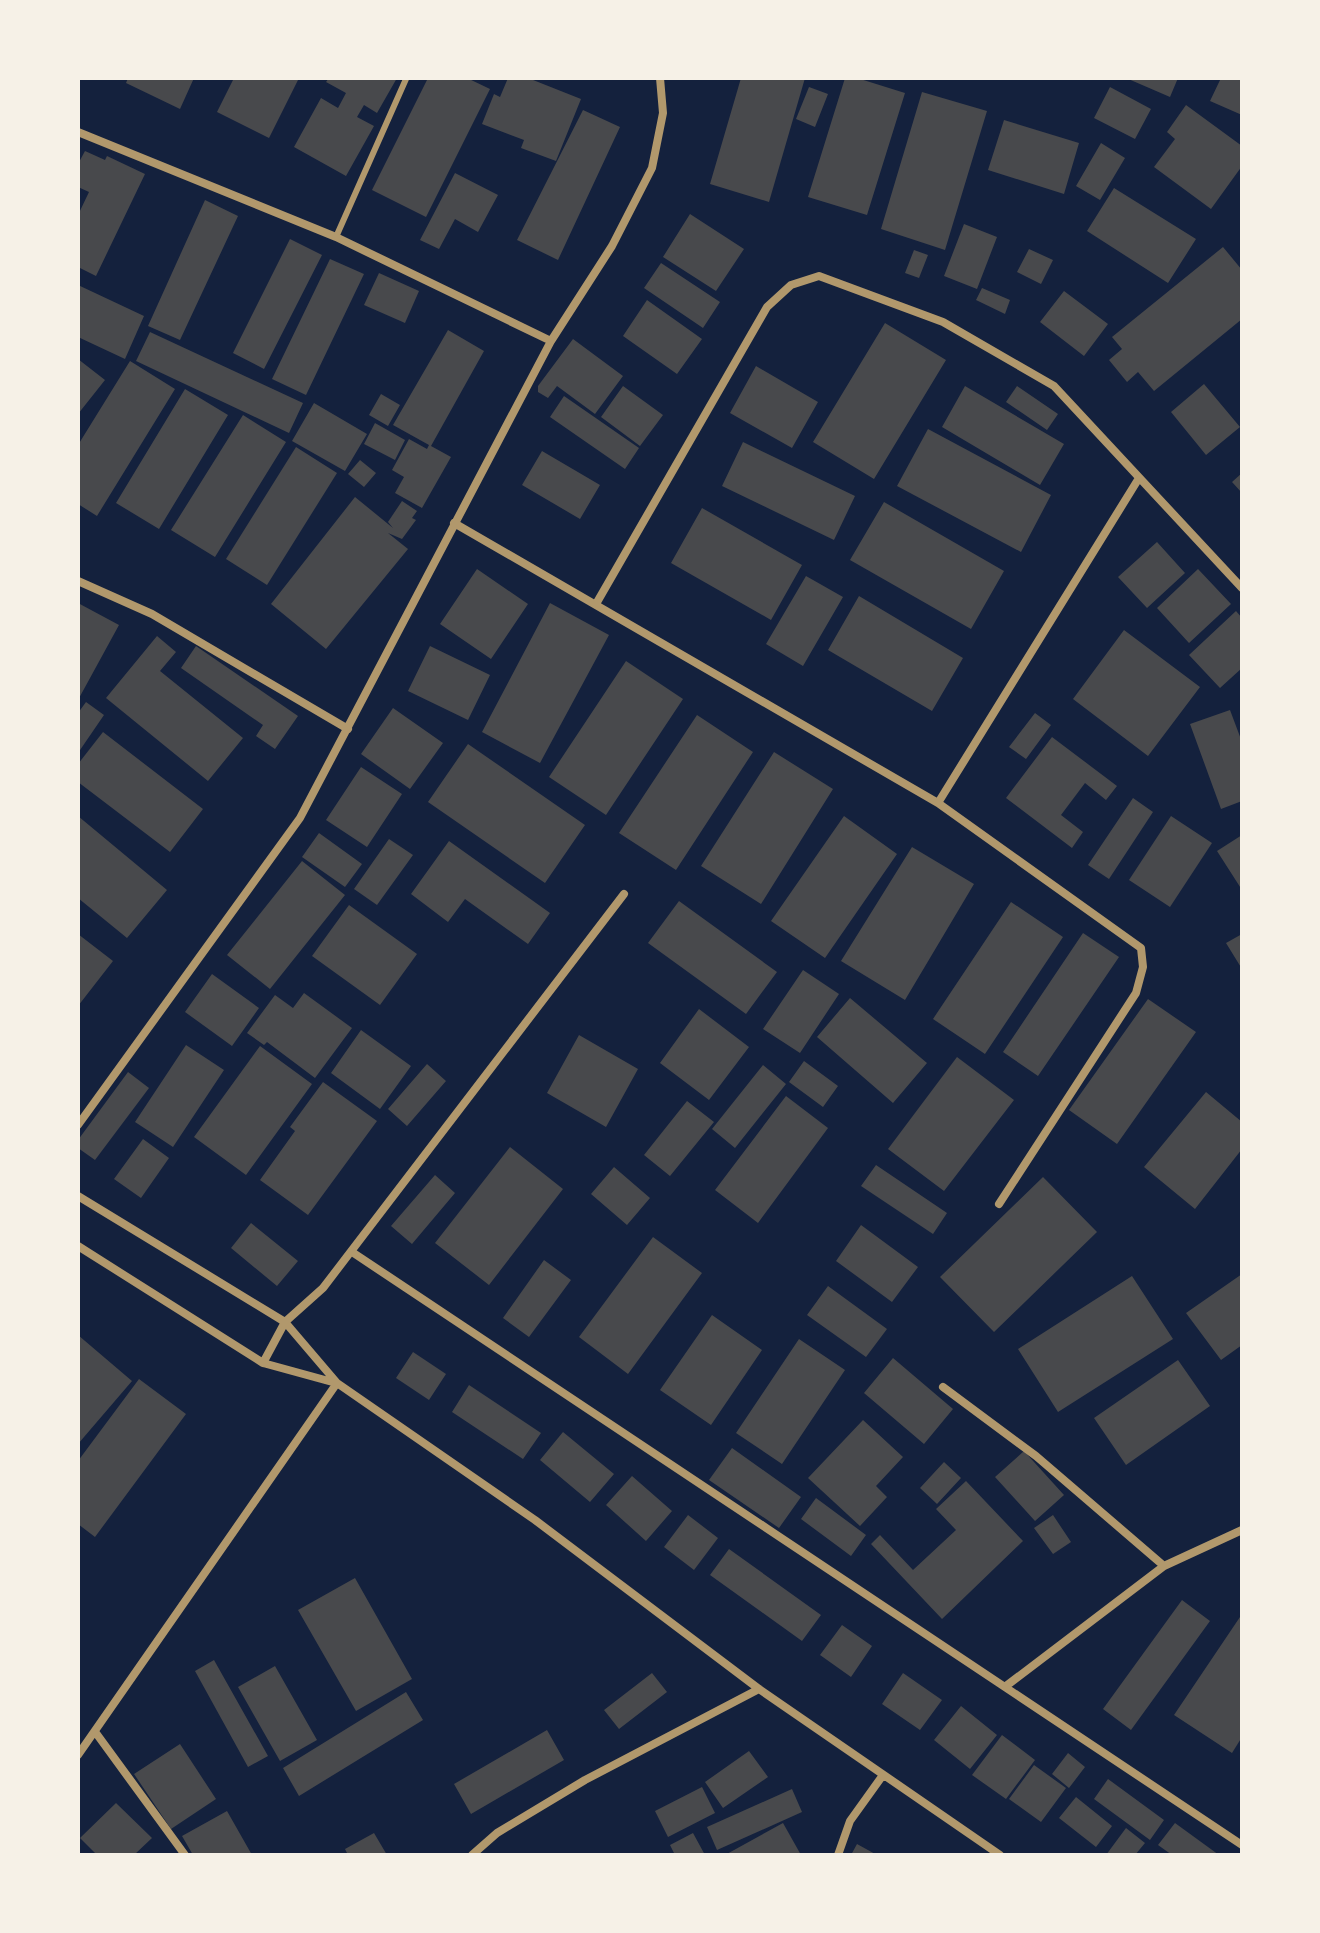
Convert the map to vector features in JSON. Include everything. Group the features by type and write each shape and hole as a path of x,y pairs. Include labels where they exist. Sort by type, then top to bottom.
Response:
{"street":[{"path":"78,1125 300,818 551,341 612,246 652,168 663,113 660,78"},
{"path":"78,132 336,237 551,341"},
{"path":"596,604 767,307 791,285 819,276 943,322 1054,386 1242,588"},
{"path":"938,803 1139,478"},
{"path":"454,523 938,803 1141,948 1143,967 1136,993 999,1204"},
{"path":"78,581 152,614 348,729"},
{"path":"263,1363 285,1322 323,1288 352,1252 624,894"},
{"path":"78,1196 285,1322 337,1383 535,1520 759,1689 1000,1855"},
{"path":"78,1246 263,1363 337,1383"},
{"path":"352,1252 1242,1845"},
{"path":"78,1755 337,1383"},
{"path":"943,1387 1036,1456 1164,1566"},
{"path":"1006,1686 1164,1566 1242,1530"},
{"path":"472,1855 497,1833 585,1780 759,1689"},
{"path":"96,1733 185,1855"},
{"path":"838,1855 850,1821 883,1775"}],"lane":[{"path":"336,237 406,79"}],"building":[{"path":"128,78 194,78 180,109 126,83"},
{"path":"234,78 299,78 269,138 217,112"},
{"path":"329,78 397,78 377,113 364,105 357,117 374,126 346,176 294,147 321,98 338,108 346,93 326,82"},
{"path":"428,78 467,78 490,89 426,217 372,190"},
{"path":"508,78 528,78 581,99 556,161 521,148 524,140 482,124 494,94 500,97"},
{"path":"741,78 805,78 769,202 710,184"},
{"path":"845,78 857,78 905,93 867,215 808,197"},
{"path":"1126,78 1178,78 1170,97"},
{"path":"1221,78 1242,78 1242,115 1210,101"},
{"path":"809,87 828,94 815,127 796,119"},
{"path":"1110,87 1151,109 1135,139 1094,118"},
{"path":"922,92 987,111 945,250 881,229"},
{"path":"1186,105 1242,146 1242,166 1211,209 1154,167 1175,139 1167,132"},
{"path":"583,110 620,127 558,260 517,240"},
{"path":"1004,120 1079,143 1064,194 988,170"},
{"path":"1101,143 1125,158 1100,200 1076,186"},
{"path":"85,151 105,160 107,156 145,174 96,276 78,267 78,215 89,192 78,187 78,164"},
{"path":"455,173 498,195 478,232 455,219 439,249 420,240"},
{"path":"1114,188 1196,239 1168,283 1087,231"},
{"path":"205,200 238,216 180,340 148,326"},
{"path":"690,214 744,249 716,291 663,257"},
{"path":"964,224 997,237 977,289 944,276"},
{"path":"290,239 322,255 264,369 233,353"},
{"path":"1223,247 1242,270 1242,319 1154,391 1138,372 1127,382 1109,360 1122,349 1112,337"},
{"path":"1029,249 1053,260 1041,284 1017,272"},
{"path":"914,250 928,255 919,278 905,273"},
{"path":"330,259 364,274 306,395 272,379"},
{"path":"661,263 720,302 703,328 644,288"},
{"path":"379,273 419,291 405,323 364,305"},
{"path":"78,285 144,316 125,359 78,337"},
{"path":"982,288 1010,300 1005,314 976,300"},
{"path":"1064,291 1108,324 1084,356 1040,322"},
{"path":"647,300 702,339 677,374 623,336"},
{"path":"885,323 946,360 874,479 813,442"},
{"path":"448,330 484,351 431,446 451,457 422,508 395,493 404,477 392,470 409,439 427,449 429,445 393,425"},
{"path":"150,332 303,403 289,433 136,361"},
{"path":"573,339 623,376 595,414 557,386 548,398 538,392 538,386"},
{"path":"78,359 105,380 78,414"},
{"path":"130,361 175,389 97,516 78,504 78,445"},
{"path":"756,366 818,402 792,448 730,413"},
{"path":"1204,384 1240,427 1206,455 1171,412"},
{"path":"623,386 663,415 640,446 601,417"},
{"path":"965,386 1064,444 1040,485 942,427"},
{"path":"1017,386 1058,414 1047,430 1006,402"},
{"path":"185,389 228,415 159,529 116,503"},
{"path":"381,394 400,405 388,426 369,415"},
{"path":"564,396 639,448 625,469 550,417"},
{"path":"314,403 367,434 345,471 292,441"},
{"path":"243,415 286,442 215,557 171,530"},
{"path":"375,423 405,440 395,460 364,444"},
{"path":"928,429 1051,495 1021,552 897,486"},
{"path":"743,442 855,496 834,540 722,486"},
{"path":"296,447 337,473 267,585 226,559"},
{"path":"542,451 600,485 580,519 522,485"},
{"path":"360,460 376,473 364,487 348,474"},
{"path":"1242,473 1242,493 1232,482"},
{"path":"355,497 393,528 388,522 402,501 417,511 412,518 416,520 402,539 388,533 408,549 326,649 271,604"},
{"path":"884,502 1004,571 971,629 850,560"},
{"path":"702,508 802,565 771,620 671,563"},
{"path":"1157,542 1185,573 1147,608 1118,577"},
{"path":"477,569 528,604 491,659 440,624"},
{"path":"1198,569 1231,604 1189,643 1157,608"},
{"path":"806,576 843,597 803,666 766,644"},
{"path":"859,596 963,658 932,711 828,650"},
{"path":"78,603 119,625 78,700"},
{"path":"550,603 609,635 540,763 482,732"},
{"path":"1236,611 1242,618 1242,668 1220,688 1189,655"},
{"path":"1124,630 1200,687 1148,756 1073,699"},
{"path":"157,636 176,652 160,671 243,738 208,781 106,698"},
{"path":"196,646 298,716 275,749 256,736 263,725 181,668"},
{"path":"430,646 490,675 468,720 408,691"},
{"path":"626,661 683,699 606,815 549,777"},
{"path":"86,702 104,715 78,753 78,713"},
{"path":"393,708 443,743 410,789 361,754"},
{"path":"1230,710 1242,742 1242,801 1221,809 1190,724"},
{"path":"1035,713 1051,725 1026,759 1009,747"},
{"path":"697,715 753,752 676,870 619,833"},
{"path":"103,732 203,809 170,852 78,782 78,764"},
{"path":"1052,737 1117,786 1106,800 1085,783 1061,815 1083,832 1072,848 1006,798"},
{"path":"468,744 585,825 545,883 428,802"},
{"path":"774,752 833,789 761,904 701,866"},
{"path":"361,767 402,794 367,847 326,820"},
{"path":"1133,798 1153,812 1109,879 1088,865"},
{"path":"78,816 167,890 127,938 78,898"},
{"path":"844,816 897,854 825,958 771,921"},
{"path":"1171,816 1212,843 1170,907 1129,880"},
{"path":"319,833 362,864 345,887 302,857"},
{"path":"1242,835 1242,890 1217,851"},
{"path":"389,839 413,855 377,905 354,889"},
{"path":"449,841 550,913 528,944 465,899 448,922 411,894"},
{"path":"912,847 974,884 905,1000 841,961"},
{"path":"302,861 345,895 270,989 227,955"},
{"path":"679,901 777,972 746,1014 648,943"},
{"path":"1011,902 1063,937 985,1054 933,1019"},
{"path":"349,905 417,954 380,1005 312,956"},
{"path":"1083,933 1119,957 1038,1076 1003,1052"},
{"path":"78,934 113,961 78,1006"},
{"path":"1242,934 1242,969 1226,943"},
{"path":"803,970 839,994 800,1053 763,1029"},
{"path":"212,974 259,1008 232,1046 185,1012"},
{"path":"304,993 352,1028 315,1078 267,1042 264,1045 247,1033 275,995 293,1008"},
{"path":"850,998 927,1063 893,1103 817,1037"},
{"path":"1148,999 1196,1032 1117,1144 1069,1110"},
{"path":"699,1009 749,1047 709,1100 660,1063"},
{"path":"361,1030 411,1066 380,1109 331,1073"},
{"path":"579,1035 638,1069 606,1127 547,1093"},
{"path":"186,1045 224,1070 173,1147 135,1122"},
{"path":"260,1046 312,1084 246,1175 194,1137"},
{"path":"957,1057 1014,1100 944,1191 888,1149"},
{"path":"804,1061 838,1086 823,1107 789,1082"},
{"path":"427,1064 446,1081 407,1126 388,1109"},
{"path":"763,1065 786,1084 735,1148 712,1129"},
{"path":"128,1072 149,1088 95,1160 78,1148 78,1140"},
{"path":"323,1082 377,1121 308,1215 260,1180 295,1131 290,1127"},
{"path":"1206,1092 1242,1122 1242,1149 1195,1209 1144,1167"},
{"path":"786,1096 828,1128 758,1223 715,1190"},
{"path":"687,1101 714,1122 670,1176 644,1155"},
{"path":"143,1139 169,1158 141,1198 114,1179"},
{"path":"510,1147 563,1189 489,1285 435,1243"},
{"path":"876,1165 947,1213 933,1234 861,1186"},
{"path":"614,1167 650,1198 627,1225 591,1194"},
{"path":"435,1175 455,1193 412,1244 391,1226"},
{"path":"1043,1177 1097,1232 994,1332 940,1277"},
{"path":"251,1223 298,1261 277,1286 231,1248"},
{"path":"861,1225 918,1267 892,1302 836,1261"},
{"path":"653,1237 702,1273 628,1374 579,1337"},
{"path":"544,1260 571,1280 529,1337 503,1318"},
{"path":"1242,1274 1242,1345 1221,1360 1186,1313"},
{"path":"1132,1276 1173,1339 1058,1412 1018,1349"},
{"path":"828,1286 887,1329 866,1357 807,1315"},
{"path":"712,1315 762,1350 711,1425 660,1390"},
{"path":"78,1335 132,1381 78,1444"},
{"path":"799,1339 845,1370 782,1464 736,1433"},
{"path":"413,1352 446,1374 429,1400 396,1378"},
{"path":"893,1358 953,1409 924,1444 864,1393"},
{"path":"1178,1360 1210,1406 1126,1465 1094,1418"},
{"path":"139,1379 186,1414 95,1537 78,1524 78,1461"},
{"path":"469,1385 541,1433 523,1459 452,1412"},
{"path":"863,1420 903,1457 876,1486 887,1497 860,1526 808,1478"},
{"path":"563,1432 614,1474 590,1502 540,1460"},
{"path":"732,1448 801,1497 779,1528 709,1480"},
{"path":"1024,1451 1064,1495 1035,1521 995,1477"},
{"path":"944,1462 961,1478 937,1504 920,1488"},
{"path":"632,1476 672,1511 646,1541 606,1505"},
{"path":"966,1481 1023,1541 942,1619 871,1544 880,1535 913,1570 956,1530 936,1509"},
{"path":"816,1498 866,1535 851,1556 801,1519"},
{"path":"688,1515 718,1538 694,1570 664,1547"},
{"path":"1053,1515 1071,1542 1053,1554 1034,1528"},
{"path":"729,1549 821,1615 802,1641 710,1575"},
{"path":"355,1578 412,1679 356,1711 298,1610"},
{"path":"1182,1600 1210,1621 1131,1730 1103,1709"},
{"path":"1242,1614 1242,1737 1232,1753 1174,1715"},
{"path":"842,1625 872,1646 851,1677 820,1655"},
{"path":"214,1660 268,1756 248,1767 195,1671"},
{"path":"275,1666 317,1740 280,1761 238,1687"},
{"path":"652,1673 667,1692 619,1729 604,1710"},
{"path":"903,1673 942,1700 920,1730 882,1704"},
{"path":"406,1692 423,1720 299,1796 283,1768"},
{"path":"961,1706 997,1735 970,1769 934,1740"},
{"path":"547,1730 564,1760 471,1814 454,1784"},
{"path":"1002,1735 1035,1760 1006,1799 972,1775"},
{"path":"180,1744 216,1799 171,1829 134,1774"},
{"path":"749,1751 768,1777 723,1808 705,1782"},
{"path":"1068,1753 1085,1767 1069,1788 1052,1774"},
{"path":"1034,1765 1066,1788 1041,1822 1009,1799"},
{"path":"1108,1779 1164,1820 1150,1840 1094,1799"},
{"path":"702,1787 715,1813 668,1837 655,1811"},
{"path":"792,1789 802,1812 717,1850 707,1827"},
{"path":"1076,1797 1112,1826 1096,1847 1059,1818"},
{"path":"116,1803 152,1838 134,1855 97,1855 80,1838"},
{"path":"227,1811 252,1855 193,1855 182,1836"},
{"path":"783,1823 801,1855 725,1855"},
{"path":"1175,1823 1219,1855 1172,1855 1158,1845"},
{"path":"1126,1828 1145,1843 1135,1855 1106,1855"},
{"path":"374,1833 387,1855 348,1855 345,1849"},
{"path":"693,1833 705,1855 675,1855 670,1845"},
{"path":"857,1844 877,1855 851,1855"}]}
